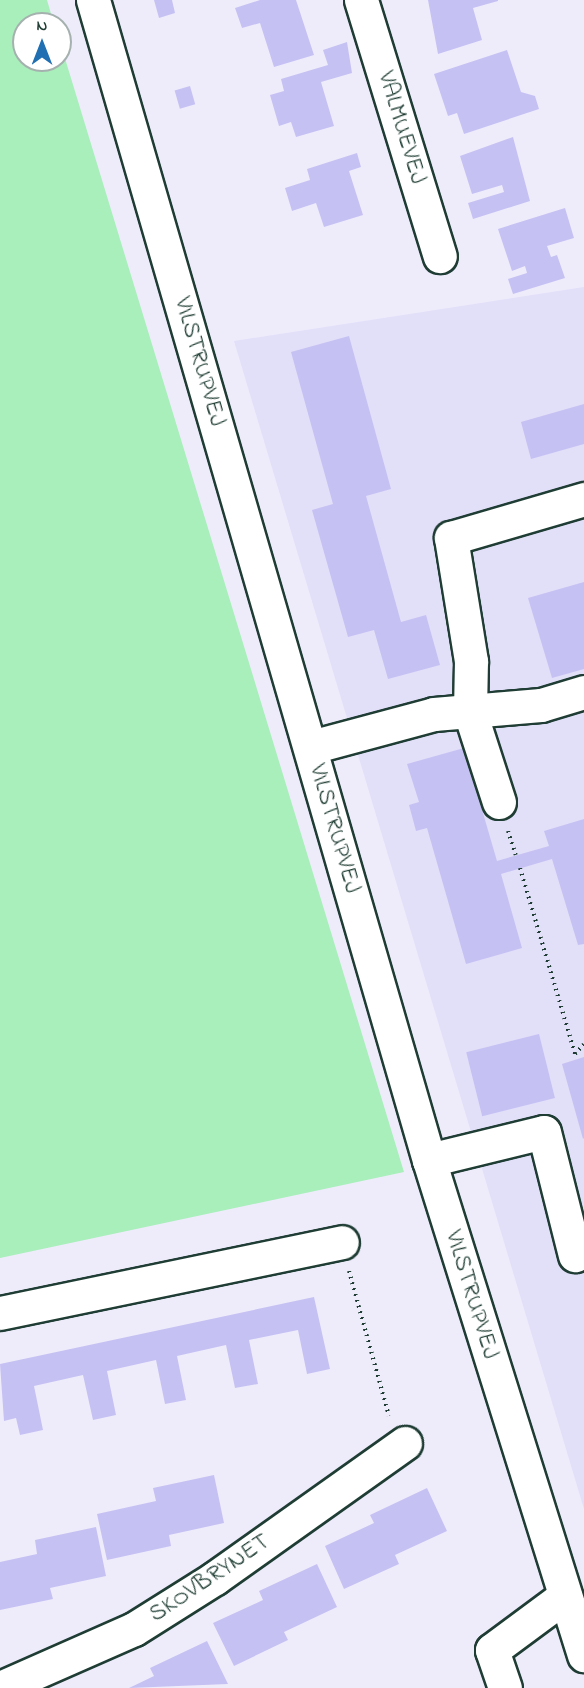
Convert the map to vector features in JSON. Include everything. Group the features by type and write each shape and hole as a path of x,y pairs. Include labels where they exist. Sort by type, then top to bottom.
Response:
{"street":[{"name":"VILSTRUPVEJ","path":"93,0 429,1160 584,1655"},
{"name":"VALMUEVEJ","path":"361,0 440,256"},
{"path":"499,802 470,712 471,661 451,538 584,499"},
{"path":"314,757 440,734 470,712 541,705 584,692"},
{"path":"429,1160 544,1132 575,1255"},
{"path":"0,1313 342,1242"},
{"name":"SKOVBRYNET","path":"0,1688 134,1629 215,1578 405,1443"},
{"path":"506,1688 492,1650 565,1596"}],"path":[{"path":"520,868 575,1054 584,1044"},
{"path":"342,1242 387,1412 405,1443"}],"shaded area":[{"path":"584,287 584,1509 234,341"}],"green space":[{"path":"0,0 47,0 50,12 12,12 12,72 69,72 404,1172 0,1258"}],"building":[{"path":"154,0 172,0 175,13 159,18"},
{"path":"260,0 296,0 314,55 274,67 260,23 242,28 235,8"},
{"path":"428,0 498,1 473,8 482,40 438,54"},
{"path":"347,42 352,73 321,82 334,126 296,137 291,122 279,126 270,95 284,91 281,79 328,65 323,50"},
{"path":"507,50 521,92 535,96 539,109 464,134 457,113 448,116 434,74"},
{"path":"190,86 195,104 180,109 175,90"},
{"path":"513,137 530,201 473,219 468,203 504,192 502,185 472,194 460,156"},
{"path":"357,153 361,167 349,171 363,215 324,227 316,203 292,211 285,188 310,180 307,169"},
{"path":"565,208 574,238 547,246 551,257 557,255 565,278 513,294 508,279 527,273 525,266 512,271 498,229"},
{"path":"349,336 391,489 366,496 401,622 426,615 440,665 388,679 374,630 348,637 312,510 333,504 291,352"},
{"path":"584,404 584,444 531,459 521,422"},
{"path":"584,582 584,669 552,678 528,598"},
{"path":"464,748 497,861 549,846 544,831 584,819 584,944 578,945 552,859 501,874 522,948 466,964 427,828 416,831 409,805 419,802 407,764"},
{"path":"539,1034 555,1098 482,1116 466,1052"},
{"path":"584,1057 584,1138 583,1139 562,1064"},
{"path":"314,1297 330,1369 307,1374 298,1330 249,1340 258,1384 235,1388 226,1345 177,1356 186,1400 165,1404 156,1360 107,1371 116,1415 93,1420 83,1375 34,1386 43,1430 20,1435 16,1418 4,1421 0,1364"},
{"path":"214,1475 224,1523 169,1535 171,1546 107,1560 97,1514 156,1501 153,1488"},
{"path":"427,1488 447,1531 395,1555 399,1564 344,1589 325,1546 374,1523 370,1515"},
{"path":"96,1527 106,1576 50,1588 53,1599 0,1610 0,1562 37,1554 35,1540"},
{"path":"317,1564 337,1607 284,1632 288,1640 234,1666 213,1623 263,1600 259,1591"},
{"path":"207,1641 228,1684 129,1688 154,1676 150,1668"}]}
